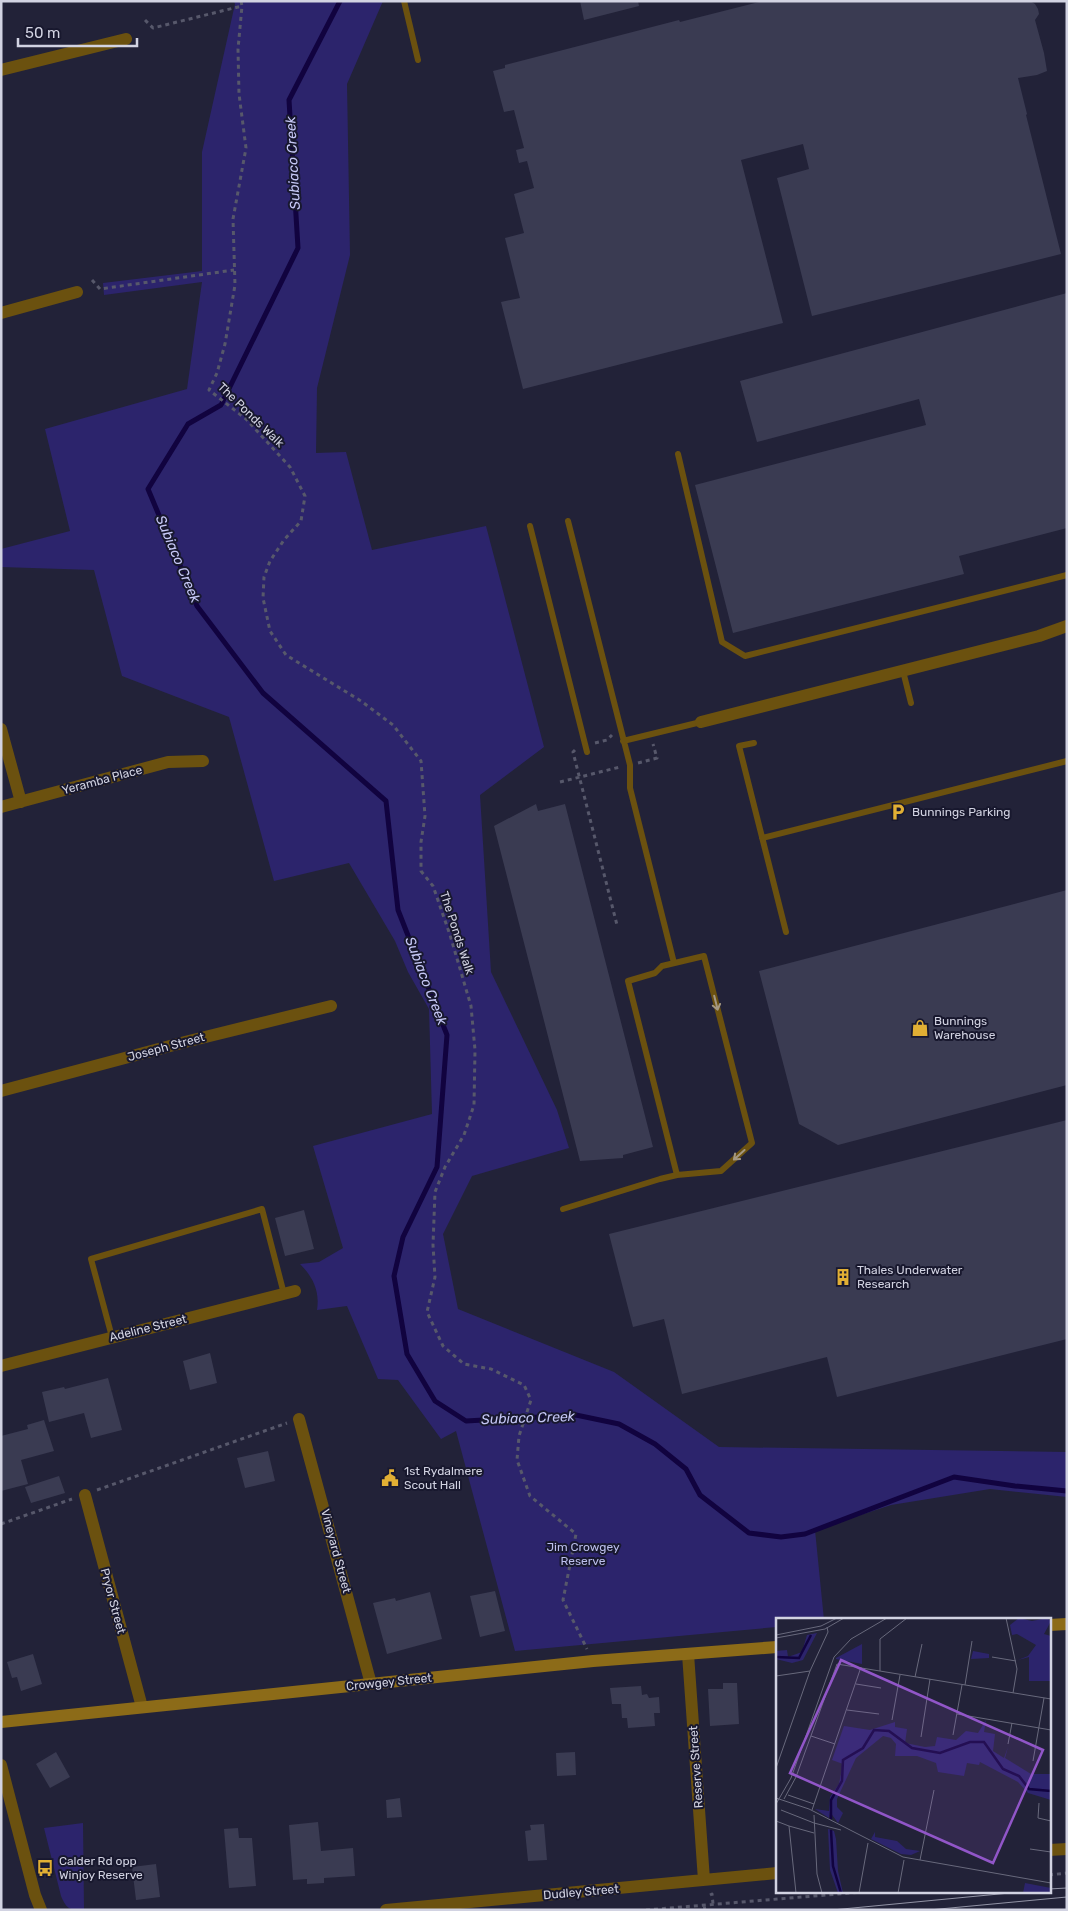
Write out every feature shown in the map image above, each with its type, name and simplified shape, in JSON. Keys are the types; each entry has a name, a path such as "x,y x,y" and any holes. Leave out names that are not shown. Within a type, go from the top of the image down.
{"street":[{"path":"1,70 126,39"},
{"path":"1,313 77,292"},
{"path":"700,722 1038,636 1067,626"},
{"path":"1038,636 1067,636"},
{"path":"1,729 21,802"},
{"name":"Yeramba Place","path":"1,807 168,762 203,761"},
{"name":"Joseph Street","path":"1,1091 185,1042 331,1006"},
{"name":"Adeline Street","path":"1,1366 112,1336 290,1292"},
{"name":"Vineyard Street","path":"299,1419 371,1684"},
{"name":"Pryor Street","path":"85,1495 142,1707"},
{"path":"1050,1626 1067,1624"},
{"name":"Crowgey Street","path":"1,1722 593,1661 776,1647"},
{"name":"Reserve Street","path":"688,1654 704,1880"},
{"path":"1,1766 35,1895 41,1910"},
{"path":"1050,1850 1067,1848"},
{"name":"Dudley Street","path":"386,1910 776,1873"}],"lane":[{"path":"404,1 418,60"},
{"path":"678,454 722,642 745,656 1067,575"},
{"path":"568,521 630,765 630,788 674,963"},
{"path":"530,526 586,749"},
{"path":"903,671 911,703"},
{"path":"623,740 700,722"},
{"path":"754,743 739,746 786,932"},
{"path":"762,838 1067,761"},
{"path":"563,1209 677,1175 721,1171 752,1143 704,956 662,966 655,973 628,981 677,1175"},
{"path":"112,1336 91,1259 262,1209 290,1292"}],"path":[{"name":"The Ponds Walk","path":"241,1 238,49 239,94 246,148 233,219 235,285 225,344 217,373 209,390 246,419 290,467 305,496 301,522 284,540 270,561 264,577 263,598 270,631 286,655 361,701 393,725 421,761 426,816 421,842 421,871 433,886 471,1006 475,1050 474,1105 464,1135 445,1167 435,1192 433,1245 435,1277 427,1312 443,1346 464,1364 491,1369 524,1385 531,1400 518,1436 516,1460 530,1496 576,1534 563,1600 593,1661"},
{"path":"145,20 153,28 242,6"},
{"path":"92,280 100,290 234,270"},
{"path":"619,924 617,925 573,752 576,748 586,749 621,733"},
{"path":"1,1524 299,1419"},
{"path":"1050,1875 1067,1873"},
{"path":"703,1895 712,1894 713,1904"},
{"path":"646,1910 837,1894"},
{"path":"704,1905 705,1910"}],"green space":[{"name":"Jim Crowgey Reserve","path":"234,1 383,1 347,84 350,255 317,388 316,453 346,452 372,550 486,526 544,747 480,795 491,972 557,1110 569,1148 472,1176 443,1234 458,1309 614,1372 719,1447 1067,1452 1067,1497 990,1489 891,1505 815,1530 824,1618 776,1618 776,1627 515,1651 456,1431 441,1439 398,1380 378,1379 347,1306 317,1310 318,1303 314,1285 309,1274 300,1264 319,1262 343,1248 313,1146 432,1114 429,1009 408,972 395,941 349,863 274,881 229,717 122,676 94,570 1,567 1,549 70,531 45,429 187,389 202,282 104,295 103,283 202,271 202,152 235,4"},
{"path":"83,1823 84,1910 75,1910 67,1907 61,1896 44,1828"}],"building":[{"path":"580,1 638,1 639,6 584,20"},
{"path":"763,1 1030,1 1035,4 1039,14 1035,20 1047,71 1037,75 1018,78 1061,254 812,316 777,178 809,169 803,144 741,160 783,323 523,389 501,302 520,298 505,238 524,233 514,194 534,188 527,161 519,163 516,150 524,148 514,110 504,112 493,71 505,68 505,65 679,20 680,22"},
{"path":"1067,293 1067,528 959,556 964,574 733,633 695,485 926,425 919,399 757,442 740,381"},
{"path":"536,804 538,811 565,804 653,1147 623,1155 623,1158 580,1161 494,826"},
{"name":"Bunnings Warehouse","path":"1067,890 1067,1085 838,1145 799,1124 759,971"},
{"name":"Thales Underwater Research","path":"1067,1120 1067,1339 837,1397 827,1357 682,1394 664,1319 633,1327 609,1234"},
{"path":"304,1210 314,1249 285,1256 275,1218"},
{"path":"210,1353 217,1383 190,1390 183,1361"},
{"path":"108,1378 122,1430 91,1438 84,1413 49,1422 42,1392 64,1387 65,1389"},
{"path":"44,1420 54,1451 21,1460 28,1484 1,1491 1,1436 28,1429 27,1425"},
{"path":"268,1451 275,1481 245,1488 237,1458"},
{"path":"59,1476 65,1493 31,1503 25,1487"},
{"path":"495,1591 505,1631 480,1637 470,1596"},
{"path":"430,1592 442,1639 387,1654 373,1603 395,1598 396,1601"},
{"path":"33,1654 42,1684 21,1691 17,1677 12,1678 7,1662"},
{"path":"723,1683 737,1683 739,1724 710,1726 708,1689 723,1689"},
{"path":"641,1686 642,1695 647,1694 649,1698 659,1697 660,1713 654,1713 655,1726 628,1728 627,1718 622,1718 621,1704 612,1704 610,1688"},
{"path":"56,1752 70,1777 50,1788 36,1764"},
{"path":"575,1752 576,1775 557,1776 556,1753"},
{"path":"400,1798 402,1817 387,1818 386,1800"},
{"path":"318,1822 321,1851 353,1848 355,1876 324,1878 324,1883 307,1884 307,1879 293,1880 289,1825"},
{"path":"544,1824 547,1860 528,1861 525,1831 531,1830 530,1825"},
{"path":"238,1828 239,1838 252,1838 256,1886 229,1888 224,1829"},
{"path":"156,1864 160,1897 136,1900 132,1867"}],"waterway":[{"name":"Subiaco Creek","path":"340,1 289,100 298,248 221,405 188,424 148,489 197,606 263,693 386,801 398,910 447,1035 437,1167 403,1237 394,1276 407,1354 435,1401 466,1421 576,1415 619,1424 655,1444 686,1469 700,1495 749,1533 781,1537 805,1534 954,1477 1067,1491"}],"tram line":[{"path":"1050,1889 1067,1888"},
{"path":"832,1910 999,1894"},
{"path":"929,1910 1067,1897"}],"place":[{"name":"Bunnings Parking","path":"898,812"},
{"name":"Bunnings Warehouse","path":"920,1028"},
{"name":"Thales Underwater Research","path":"843,1277"},
{"name":"1st Rydalmere Scout Hall","path":"390,1478"},
{"name":"Calder Rd opp Winjoy Reserve","path":"45,1868"}]}
